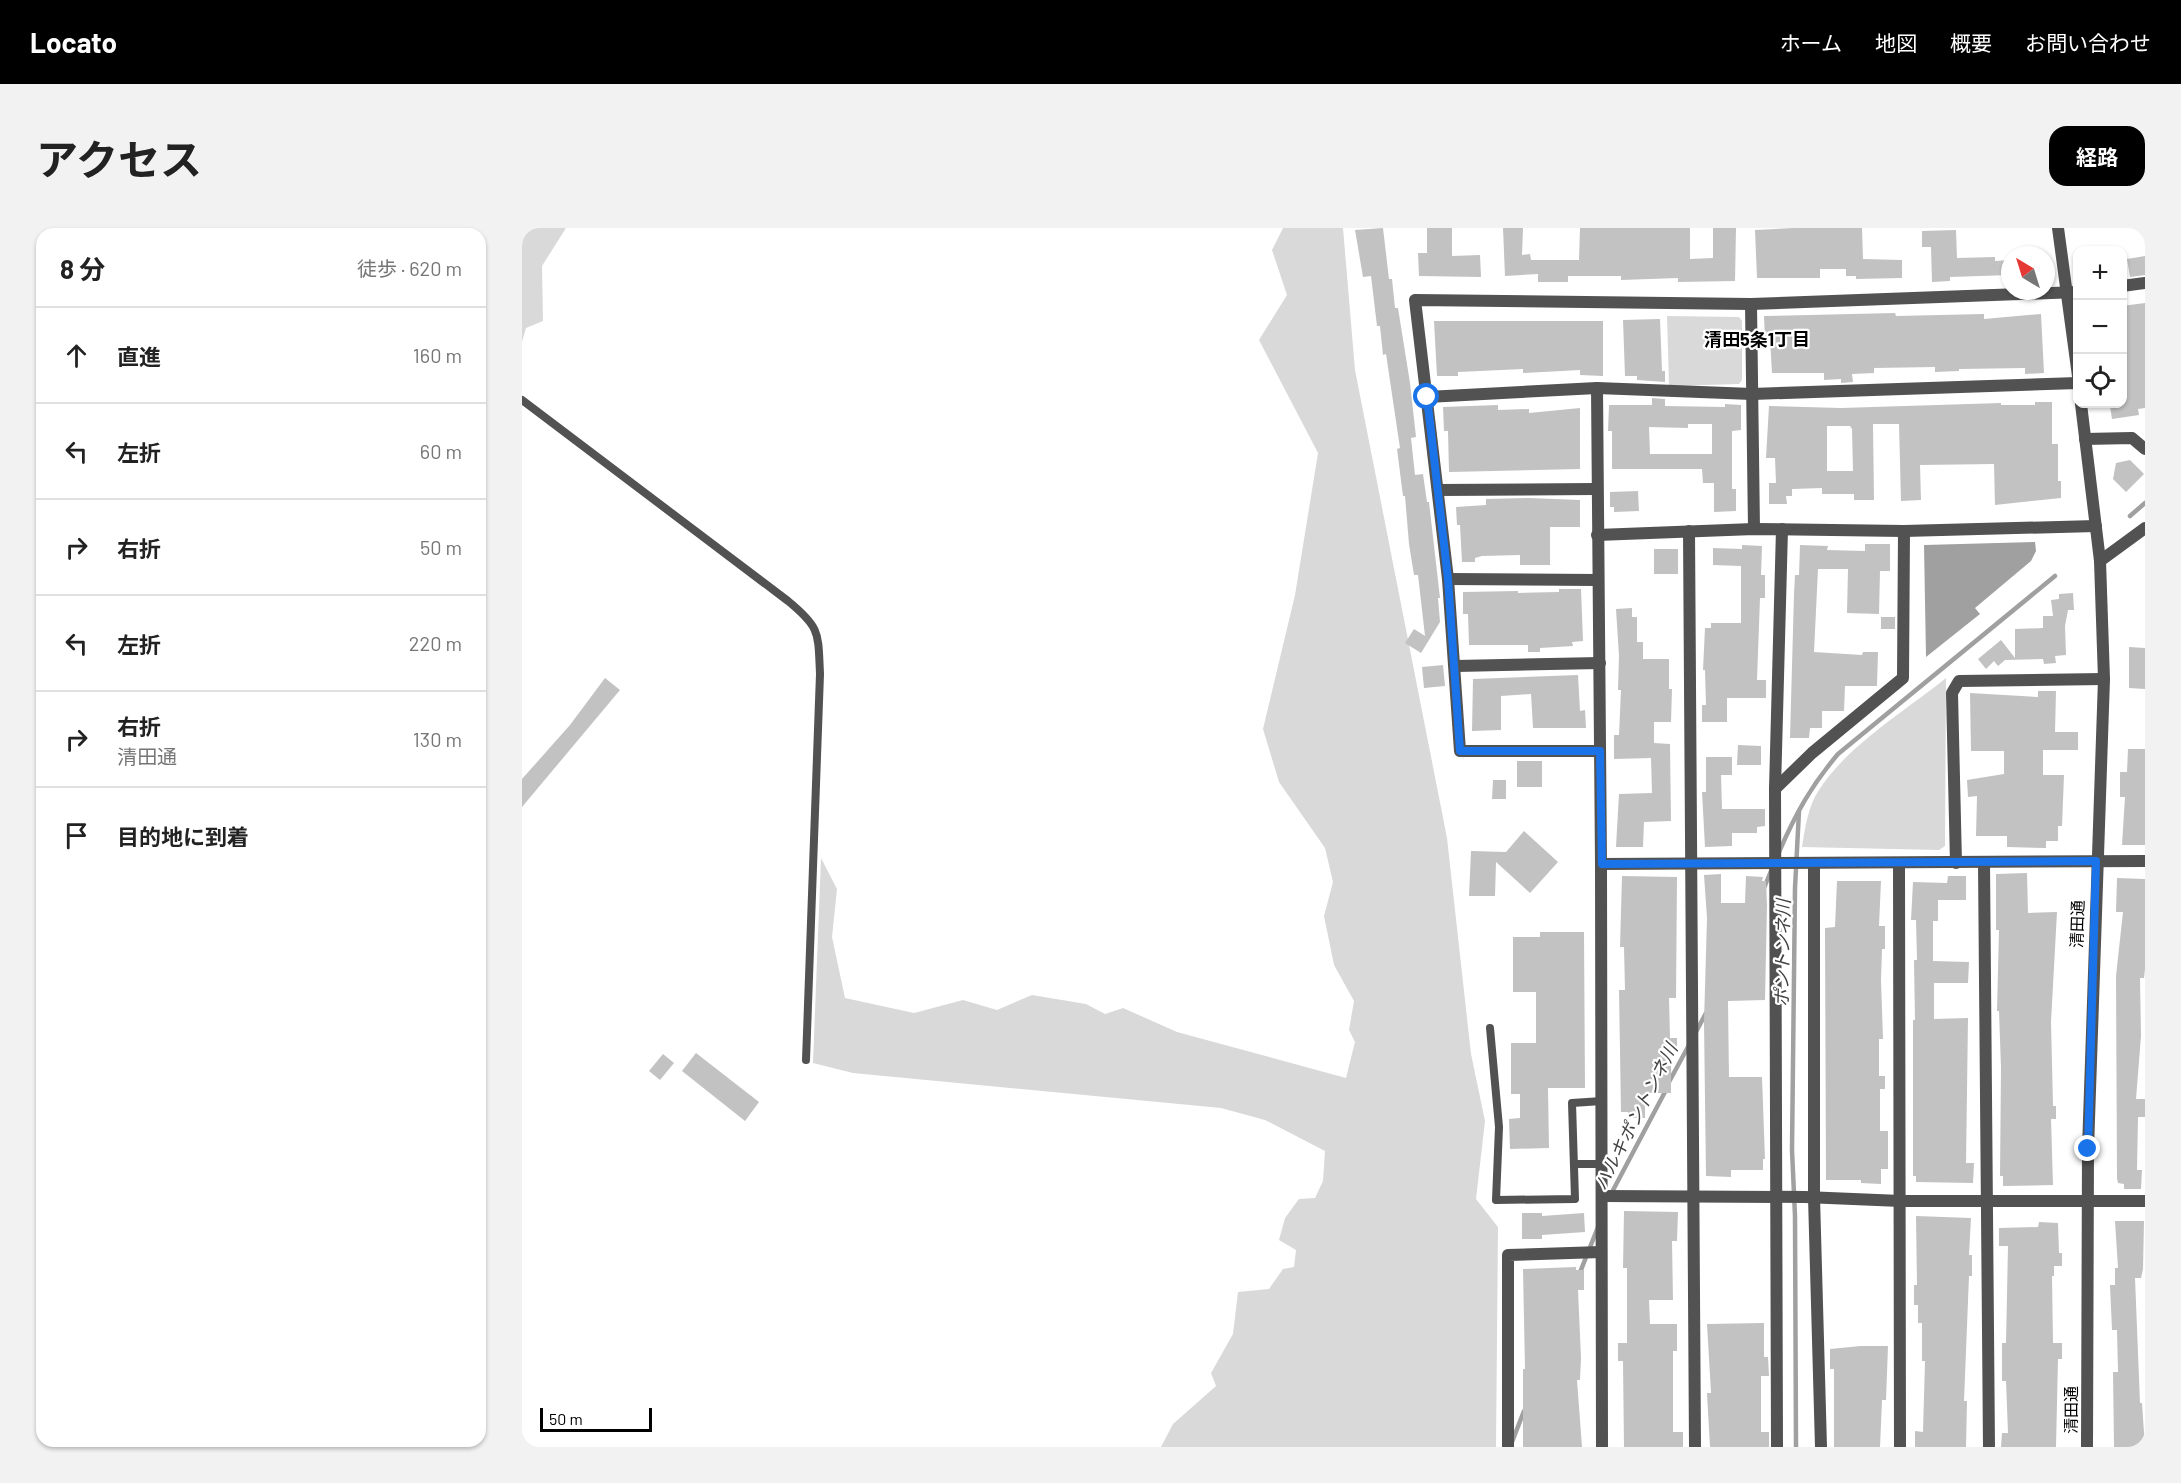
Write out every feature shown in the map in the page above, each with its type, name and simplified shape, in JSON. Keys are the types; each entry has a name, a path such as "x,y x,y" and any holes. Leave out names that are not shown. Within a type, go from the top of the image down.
{"street":[{"path":"2058,228 2072,293 2076,354"},
{"path":"2127,285 2145,283"},
{"path":"1600,751 1460,751 1456,666 1448,579 1415,300 1751,304 2072,293"},
{"path":"1751,304 1754,529"},
{"path":"1427,397 1597,388 1752,394 2073,383"},
{"path":"1597,388 1596,489 1602,864 1602,1447"},
{"name":"清田通","path":"2081,408 2100,561 2104,679 2096,861 2088,1199 2087,1447"},
{"path":"2085,439 2132,438 2145,449"},
{"path":"1438,490 1596,489"},
{"path":"1597,535 1754,529 1904,531 2096,526"},
{"path":"2100,561 2145,528"},
{"path":"1777,1447 1781,864 1775,789 1782,529"},
{"path":"1689,531 1695,1447"},
{"path":"1775,789 1812,753 1903,678 1904,531"},
{"path":"1448,579 1598,580"},
{"path":"1456,666 1600,663"},
{"path":"1956,863 1952,693 1959,681 2104,679"},
{"path":"1602,864 2145,861"},
{"path":"1810,863 1809,1197 1821,1447"},
{"path":"1899,863 1900,1447"},
{"path":"1984,863 1989,1447"},
{"path":"1602,1196 1809,1197 1987,1202 2088,1199 2145,1201"},
{"path":"1508,1447 1508,1255 1601,1252"}],"lane":[{"path":"522,400 788,601 807,616 818,633 820,674 806,1060"},
{"path":"1490,1028 1499,1127 1496,1200 1575,1199 1572,1103 1602,1101"},
{"path":"1574,1164 1602,1164"}],"shaded area":[{"path":"522,228 566,228 542,266 543,321 526,328 522,342"},
{"path":"1283,228 1343,228 1355,370 1447,838 1471,1054 1485,1121 1476,1199 1498,1227 1496,1447 1161,1447 1173,1424 1216,1386 1211,1373 1233,1334 1238,1292 1269,1289 1283,1269 1294,1267 1296,1250 1279,1240 1285,1218 1299,1199 1315,1198 1323,1181 1325,1151 1265,1120 1221,1108 853,1073 813,1063 821,858 837,889 832,937 845,998 914,1013 963,1000 997,1010 1032,995 1086,1004 1105,1014 1123,1008 1177,1032 1346,1078 1355,1042 1349,1030 1354,1001 1334,965 1324,916 1333,882 1325,848 1279,782 1263,729 1295,595 1318,453 1259,340 1287,295 1272,250"},
{"path":"1667,316 1739,317 1742,321 1742,380 1739,384 1669,386"},
{"path":"2035,542 2036,551 2031,561 1975,608 1980,614 1926,657 1924,545"},
{"path":"1946,678 1945,846 1939,850 1802,847 1812,803 1831,774 1861,744"}],"building":[{"path":"1383,228 1389,279 1392,279 1395,308 1398,308 1410,383 1416,437 1411,438 1415,475 1423,474 1427,502 1429,502 1440,598 1438,598 1440,622 1421,653 1405,643 1414,629 1425,636 1418,575 1414,575 1409,544 1405,496 1403,496 1397,449 1400,448 1386,354 1383,355 1380,326 1377,326 1371,276 1363,277 1355,230"},
{"path":"1427,228 1452,228 1452,256 1480,255 1481,277 1419,276 1418,253 1427,253"},
{"path":"1503,228 1523,228 1522,255 1530,254 1531,260 1579,260 1580,228 1690,228 1690,259 1713,258 1713,228 1736,228 1735,281 1678,282 1678,278 1621,280 1621,276 1568,276 1568,282 1538,282 1538,274 1505,276"},
{"path":"1862,228 1863,259 1902,260 1902,278 1856,279 1856,276 1846,276 1846,269 1820,269 1820,278 1757,278 1755,230"},
{"path":"1956,230 1957,258 1995,257 1995,261 2001,261 2001,275 1950,277 1950,281 1932,282 1931,247 1922,247 1922,231"},
{"path":"2145,256 2145,275 2130,277 2127,259"},
{"path":"2145,303 2145,408 2138,409 2139,415 2112,419 2110,408 2127,408 2127,305"},
{"path":"1895,313 1896,316 1984,314 1984,319 2041,314 2044,373 2025,374 2025,368 1959,369 1959,371 1935,372 1935,367 1874,368 1874,373 1852,374 1853,382 1841,383 1841,379 1824,380 1824,373 1772,373 1770,339 1765,339 1764,316"},
{"path":"1660,319 1662,371 1665,371 1665,382 1637,380 1637,376 1625,376 1623,320"},
{"path":"1434,321 1603,321 1603,376 1580,375 1580,370 1523,373 1523,369 1458,372 1458,376 1437,376"},
{"path":"1652,398 1665,399 1665,406 1741,405 1741,430 1732,431 1732,489 1736,489 1736,511 1714,512 1714,483 1703,483 1702,469 1612,469 1612,431 1608,431 1609,405 1652,405","holes":["1688,424 1712,424 1712,454 1650,454 1649,427 1688,428"]},
{"path":"2035,402 2052,402 2052,444 2058,444 2058,481 2061,481 2061,498 1995,505 1994,464 1920,465 1921,500 1901,501 1899,424 1873,424 1874,500 1854,500 1854,494 1822,494 1822,488 1792,489 1792,496 1786,496 1787,504 1769,504 1769,483 1776,483 1775,458 1766,458 1769,406 1841,408 2001,403 2001,405 2035,405","holes":["1827,426 1850,426 1853,471 1827,471"]},
{"path":"1498,405 1498,410 1529,409 1529,413 1580,408 1580,469 1449,472 1448,431 1444,431 1443,407"},
{"path":"2130,460 2144,474 2126,492 2113,479 2116,463"},
{"path":"1638,491 1639,511 1614,512 1614,507 1610,507 1610,492"},
{"path":"1486,499 1580,500 1580,527 1550,527 1550,565 1520,565 1520,555 1482,556 1475,558 1475,562 1462,562 1460,525 1457,525 1456,507 1486,505"},
{"path":"1865,544 1890,544 1890,571 1880,571 1879,614 1847,613 1848,569 1818,569 1814,652 1862,655 1863,652 1878,652 1877,686 1845,686 1844,711 1822,711 1822,728 1810,728 1809,738 1790,738 1794,594 1795,575 1799,575 1800,545 1828,546 1827,550 1865,551"},
{"path":"1742,545 1762,546 1761,575 1765,575 1765,598 1760,598 1757,680 1766,680 1766,698 1727,698 1727,722 1702,722 1702,705 1706,705 1705,670 1703,670 1705,628 1711,628 1711,623 1741,623 1741,566 1713,565 1713,548 1742,549"},
{"path":"1654,549 1678,549 1678,574 1654,574"},
{"path":"1559,589 1581,589 1583,641 1572,642 1573,646 1540,648 1540,652 1528,652 1528,645 1469,645 1468,614 1463,614 1463,592 1559,592"},
{"path":"2073,593 2074,610 2068,610 2065,626 2066,655 2055,656 2056,663 2044,664 2043,659 2005,660 1998,666 1994,661 1986,669 1978,659 2001,640 2015,658 2015,629 2043,628 2043,616 2053,616 2051,600 2059,599 2059,594"},
{"path":"1632,608 1632,617 1637,617 1637,642 1643,642 1643,659 1669,659 1669,689 1672,689 1671,722 1654,722 1654,743 1670,744 1671,821 1644,822 1643,847 1616,847 1619,794 1652,793 1651,758 1614,759 1614,735 1619,735 1621,690 1618,690 1619,656 1616,609"},
{"path":"1881,617 1895,617 1895,629 1881,629"},
{"path":"2129,647 2145,648 2145,689 2129,688"},
{"path":"1443,665 1445,686 1424,688 1422,667"},
{"path":"1578,675 1580,711 1585,710 1586,728 1533,728 1531,694 1501,696 1501,730 1472,731 1473,679"},
{"path":"605,678 620,690 522,807 522,779 570,725"},
{"path":"2038,691 2056,691 2055,732 2078,732 2078,750 2043,750 2043,775 2064,775 2062,826 2058,826 2058,841 2046,841 2046,848 2007,847 2007,836 1976,836 1977,796 1968,797 1967,780 2004,774 2004,751 1971,751 1970,693 2038,697"},
{"path":"1738,745 1761,746 1761,765 1737,765"},
{"path":"2128,749 2145,749 2145,845 2122,845 2125,797 2120,797 2120,772 2127,772"},
{"path":"1706,757 1732,757 1732,775 1721,775 1722,809 1765,809 1765,826 1757,827 1757,833 1732,833 1732,846 1705,847 1702,792 1706,792"},
{"path":"1517,761 1542,761 1542,787 1517,787"},
{"path":"1493,780 1506,780 1506,799 1492,799"},
{"path":"1524,831 1558,862 1530,893 1496,862 1495,896 1469,896 1471,851 1506,852"},
{"path":"2027,873 2028,913 2057,912 2051,1022 2053,1106 2056,1106 2056,1119 2051,1119 2053,1185 2003,1186 2003,1176 2000,1176 2001,1068 1999,1011 1997,1011 1999,930 1996,930 1996,874"},
{"path":"1721,874 1721,903 1745,903 1746,876 1763,877 1762,881 1766,881 1767,905 1765,1000 1728,1001 1729,1077 1762,1077 1765,1159 1763,1159 1763,1170 1731,1170 1731,1177 1706,1176 1704,1022 1707,918 1704,875"},
{"path":"1622,876 1677,877 1676,998 1669,998 1670,1038 1677,1038 1677,1050 1671,1050 1671,1093 1645,1093 1645,1118 1628,1118 1628,1112 1621,1112 1619,990 1625,990 1624,947 1620,947"},
{"path":"1948,876 1966,876 1966,900 1938,900 1938,921 1933,921 1933,961 1969,962 1968,983 1934,983 1934,1019 1968,1018 1966,1163 1974,1163 1973,1183 1916,1182 1916,1176 1913,1176 1914,960 1917,960 1916,920 1911,920 1913,882 1947,883"},
{"path":"2117,878 2145,879 2145,969 2144,978 2140,978 2141,1036 2136,1099 2145,1099 2145,1117 2138,1117 2137,1170 2142,1170 2141,1189 2124,1189 2124,1184 2118,1183 2117,1178 2116,976 2123,912 2116,912"},
{"path":"1837,881 1881,881 1879,926 1885,926 1885,949 1882,949 1883,1039 1879,1039 1879,1076 1885,1076 1885,1089 1880,1089 1880,1131 1888,1131 1888,1169 1881,1169 1881,1184 1861,1183 1861,1180 1826,1180 1825,928 1835,927"},
{"path":"1540,932 1584,932 1585,1088 1548,1088 1549,1148 1510,1149 1509,1119 1520,1118 1520,1094 1511,1094 1511,1043 1536,1043 1536,992 1513,992 1513,937 1540,937"},
{"path":"696,1053 759,1102 745,1121 682,1071"},
{"path":"663,1054 674,1063 660,1080 649,1071"},
{"path":"1624,1211 1678,1212 1677,1241 1672,1241 1673,1300 1649,1300 1650,1324 1677,1324 1677,1351 1673,1351 1673,1432 1683,1432 1683,1447 1624,1447 1623,1361 1618,1361 1618,1343 1627,1343 1627,1268 1623,1268"},
{"path":"1522,1213 1542,1213 1542,1216 1584,1213 1585,1232 1542,1235 1542,1239 1522,1239"},
{"path":"1916,1216 1971,1218 1969,1255 1972,1255 1972,1276 1969,1276 1964,1401 1967,1401 1966,1447 1915,1447 1915,1431 1923,1432 1925,1361 1922,1361 1922,1323 1918,1323 1918,1305 1914,1305 1914,1285 1917,1285"},
{"path":"2115,1221 2144,1221 2143,1269 2141,1278 2135,1278 2140,1403 2142,1403 2145,1447 2114,1447 2113,1372 2118,1372 2117,1330 2112,1330 2110,1285 2115,1285 2115,1268 2118,1268"},
{"path":"2039,1222 2058,1223 2059,1253 2062,1253 2062,1266 2054,1266 2054,1276 2052,1276 2053,1343 2062,1343 2062,1359 2058,1359 2056,1447 2001,1447 2002,1433 2008,1433 2006,1381 2002,1381 2002,1343 2006,1343 2008,1246 1999,1246 1999,1228 2038,1227"},
{"path":"1576,1267 1576,1270 1584,1270 1584,1290 1578,1290 1581,1358 1580,1380 1577,1380 1582,1447 1523,1447 1523,1369 1525,1369 1523,1269"},
{"path":"1764,1323 1764,1357 1768,1357 1769,1376 1761,1376 1761,1432 1769,1432 1769,1447 1710,1447 1707,1393 1711,1393 1707,1324"},
{"path":"1888,1346 1886,1400 1882,1400 1880,1447 1834,1447 1834,1369 1830,1369 1830,1349"}],"waterway":[{"name":"ポントンネ川","path":"2130,516 2145,503"},
{"name":"ポントンネ川","path":"1779,852 1805,800 1838,754 2055,576"},
{"name":"ポントンネ川","path":"1796,1447 1795,1216 1792,1150 1795,888 1799,811"},
{"name":"ハルキポントンネ川","path":"1764,888 1771,871"},
{"name":"ハルキポントンネ川","path":"1696,1032 1706,1013"},
{"name":"ハルキポントンネ川","path":"1669,1082 1689,1045"},
{"name":"ハルキポントンネ川","path":"1611,1194 1666,1090"},
{"name":"ハルキポントンネ川","path":"1579,1275 1598,1227"},
{"name":"ハルキポントンネ川","path":"1512,1442 1524,1411"}],"district":[{"name":"清田5条1丁目","path":"1757,340"}],"route":[{"path":"1427,397 1448,579 1456,666 1460,751 1600,751 1602,864 2096,861 2088,1149"}]}
